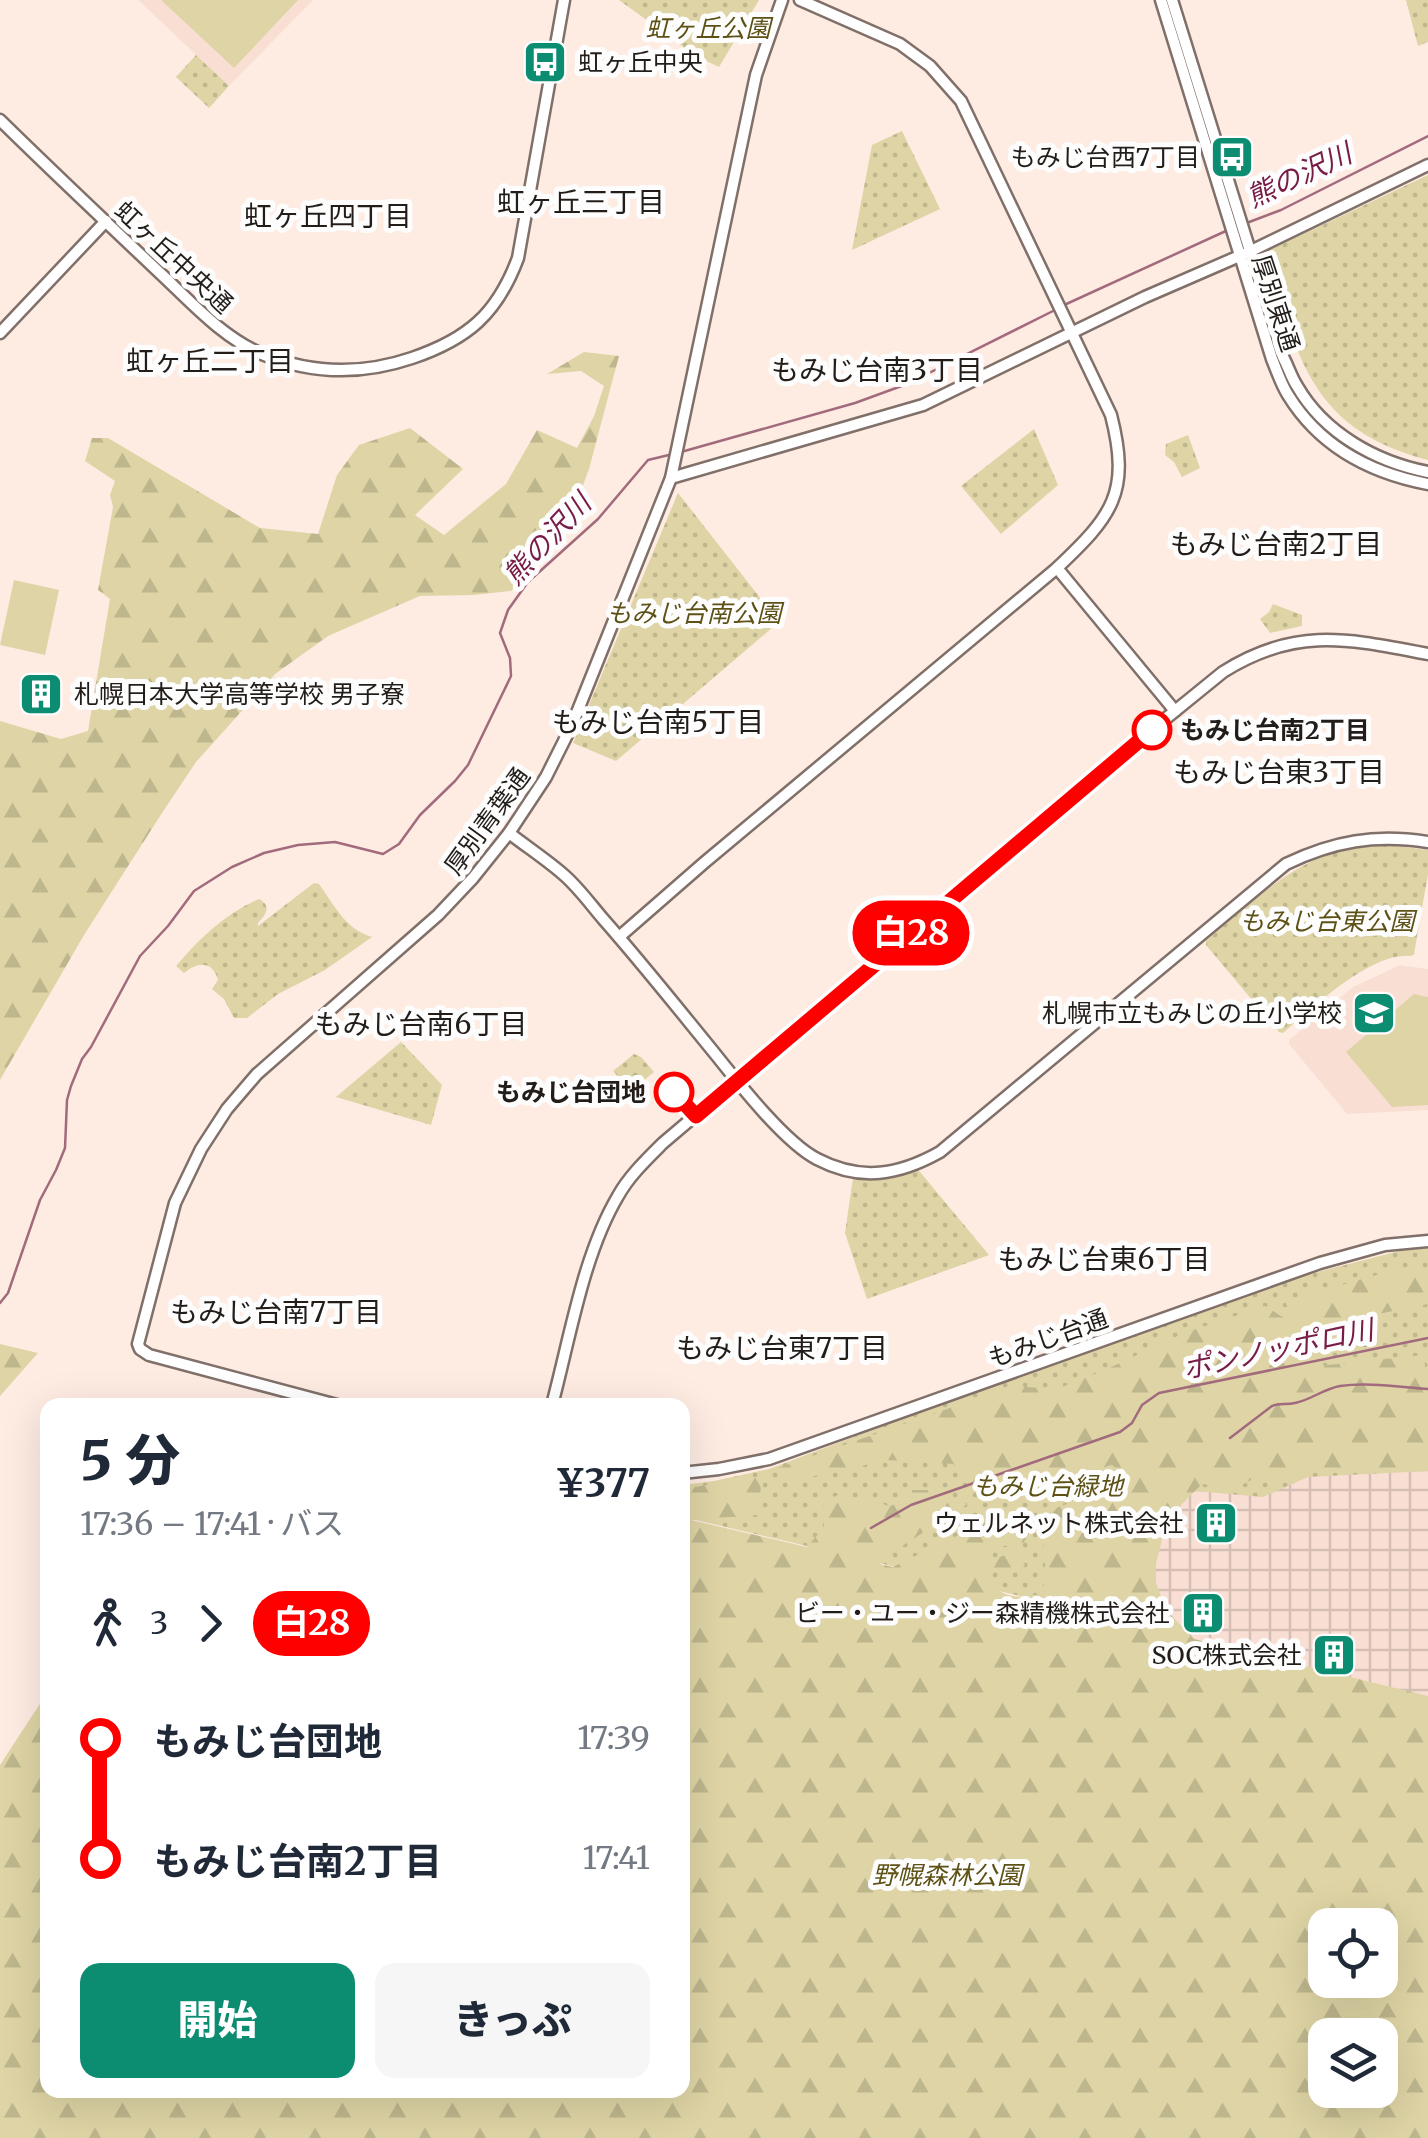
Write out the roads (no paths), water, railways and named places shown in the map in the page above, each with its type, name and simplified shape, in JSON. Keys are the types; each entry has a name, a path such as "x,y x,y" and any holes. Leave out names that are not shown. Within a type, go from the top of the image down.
{"street":[{"name":"虹ヶ丘中央通","path":"0,120 220,328 258,353 309,368 343,371 387,366 467,333 492,309 510,282 518,258 564,0"},
{"name":"厚別青葉通","path":"311,1398 149,1355 140,1349 138,1344 175,1202 226,1109 257,1074 444,909 509,833 546,778 572,725 672,473 756,76 782,0"},
{"path":"620,938 705,862 1057,568 1094,532 1114,494 1120,462 1111,415 961,101 930,66 900,44 800,0"},
{"name":"厚別東通","path":"1161,0 1241,239 1272,360 1288,394 1321,435 1355,461 1398,478 1428,484"},
{"name":"厚別東通","path":"1172,0 1234,218"},
{"path":"672,473 922,406 1069,328 1245,253 1428,164"},
{"path":"0,333 106,221"},
{"name":"厚別東通","path":"1245,253 1283,357 1298,388 1314,408 1328,424 1362,449 1399,466 1428,472"},
{"path":"1057,568 1175,711"},
{"path":"554,1398 596,1240 619,1193 663,1142 1223,672 1244,659 1308,640 1352,640 1428,654"},
{"path":"509,833 566,876 784,1132 812,1157 831,1166 882,1173 915,1166 940,1152 1286,864 1336,844 1400,838 1428,842"},
{"name":"もみじ台通","path":"690,1472 768,1459 1320,1263 1384,1246 1428,1241"}],"waterway":[{"name":"熊の沢川","path":"1244,224 1281,210 1428,136"},
{"name":"熊の沢川","path":"1062,306 1228,230"},
{"name":"熊の沢川","path":"681,452 855,403 907,384 1055,310"},
{"name":"熊の沢川","path":"0,1303 8,1293 40,1200 65,1148 71,1086 140,956 194,891 264,853 335,842 383,854 399,844 420,815 468,765 511,676 510,658 500,633 508,610 528,582 598,519 648,460 673,454"},
{"name":"ポンノッポロ川","path":"871,1528 911,1505 1120,1432 1132,1423 1142,1405 1159,1393 1428,1338"},
{"path":"1230,1438 1272,1406 1301,1402 1334,1387 1428,1389"}],"place":[{"name":"虹ヶ丘中央","path":"545,62"},
{"name":"もみじ台西7丁目","path":"1232,157"},
{"name":"札幌日本大学高等学校 男子寮","path":"41,694"},
{"name":"もみじ台南2丁目","path":"1152,730"},
{"name":"札幌市立もみじの丘小学校","path":"1374,1013"},
{"name":"もみじ台団地","path":"674,1092"},
{"name":"ウェルネット株式会社","path":"1216,1523"},
{"name":"ビー・ユー・ジー森精機株式会社","path":"1203,1613"},
{"name":"SOC株式会社","path":"1334,1655"}],"district":[{"name":"虹ヶ丘三丁目","path":"581,202"},
{"name":"虹ヶ丘四丁目","path":"328,216"},
{"name":"虹ヶ丘二丁目","path":"210,361"},
{"name":"もみじ台南3丁目","path":"877,370"},
{"name":"もみじ台南2丁目","path":"1276,544"},
{"name":"もみじ台南5丁目","path":"658,722"},
{"name":"もみじ台東3丁目","path":"1279,772"},
{"name":"もみじ台南6丁目","path":"421,1024"},
{"name":"もみじ台東6丁目","path":"1104,1259"},
{"name":"もみじ台南7丁目","path":"276,1312"},
{"name":"もみじ台東7丁目","path":"782,1348"}],"park label":[{"name":"虹ヶ丘公園","path":"708,28"},
{"name":"もみじ台南公園","path":"694,613"},
{"name":"もみじ台東公園","path":"1327,921"},
{"name":"もみじ台緑地","path":"1048,1486"},
{"name":"野幌森林公園","path":"947,1875"}]}
